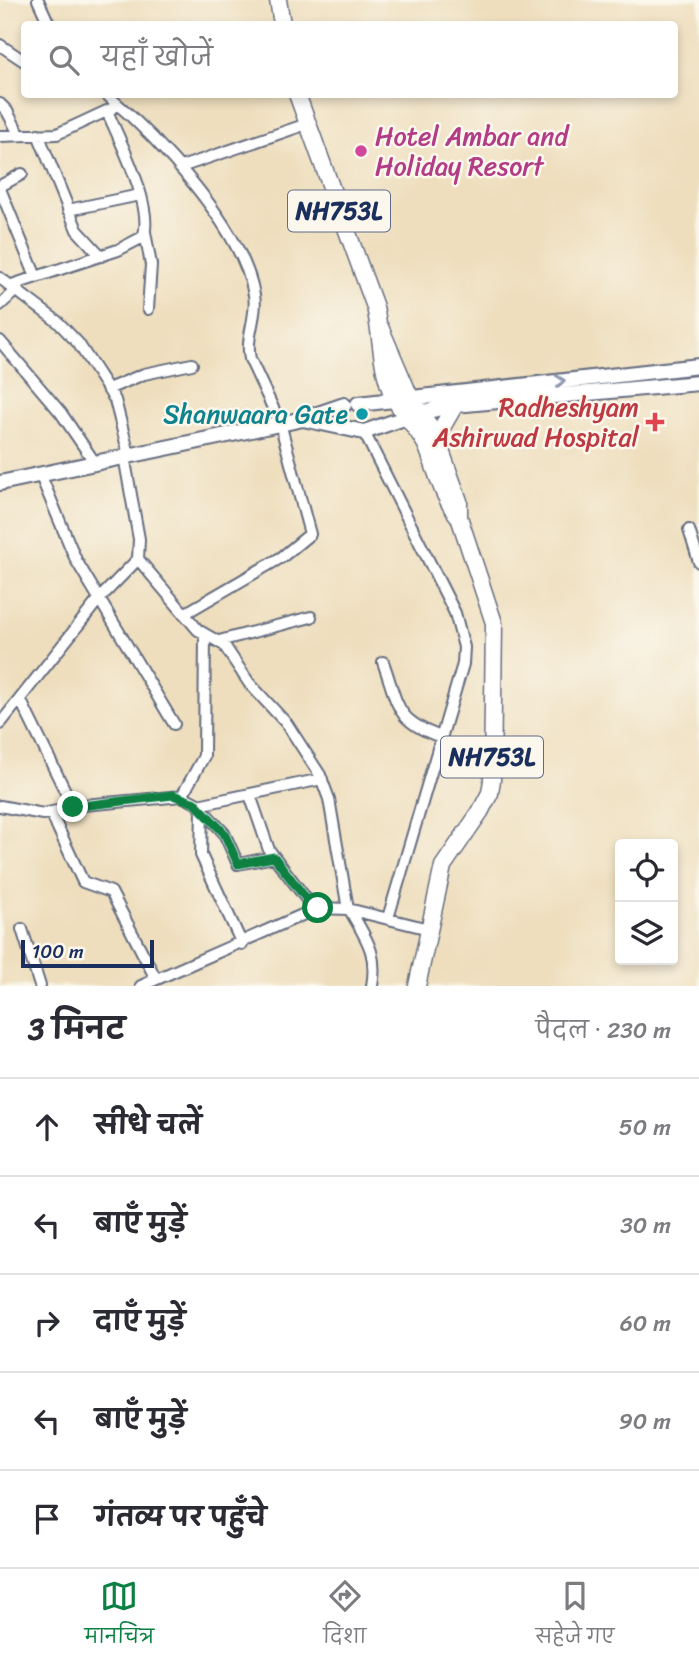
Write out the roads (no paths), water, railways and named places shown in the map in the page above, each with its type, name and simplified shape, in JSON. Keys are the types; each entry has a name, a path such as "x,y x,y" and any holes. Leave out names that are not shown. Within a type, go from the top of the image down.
{"highway":[{"path":"278,0 282,21"},
{"name":"NH753L","path":"298,98 358,257 380,327 379,348 423,440 447,503 459,517"},
{"path":"439,446 441,429 455,405"},
{"name":"NH753L","path":"412,415 435,434 459,501 459,517 494,624 492,780 480,812 443,866 416,986"}],"main road":[{"path":"0,483 281,424 351,404 699,366"},
{"path":"303,419 364,432 412,415 455,405 699,383"}],"street":[{"path":"38,0 48,21"},
{"path":"0,44 21,59"},
{"path":"111,98 181,167 239,250 255,296 248,349 281,424 310,534 282,557 184,614"},
{"path":"0,104 7,111 19,134"},
{"path":"0,136 57,134 119,105"},
{"path":"107,111 140,195 151,265 148,309"},
{"path":"181,167 307,124"},
{"path":"38,134 81,237 101,256"},
{"path":"22,174 0,188 36,277"},
{"path":"68,210 140,195"},
{"path":"0,306 12,289 36,277 138,241 145,232"},
{"path":"0,278 49,314 76,340 117,403 139,539 138,559 99,599 0,724"},
{"path":"0,341 61,413 94,463"},
{"path":"108,389 144,374 192,364"},
{"path":"364,432 461,629 463,664 387,918"},
{"path":"40,474 73,554 174,724"},
{"path":"689,530 698,554"},
{"path":"138,559 184,614 205,634 219,641 249,683 287,724 322,779 329,799 349,909 373,952 375,966 372,986"},
{"path":"219,641 311,617"},
{"path":"182,796 204,756 205,634"},
{"path":"383,662 406,720 417,728 441,737"},
{"path":"20,699 73,807"},
{"path":"200,807 322,779"},
{"path":"250,795 265,843 314,909"},
{"path":"0,806 36,814 73,807 182,796 200,807 227,836 238,864 274,857"},
{"path":"200,807 201,855 242,944"},
{"path":"51,813 83,882 111,892 161,981"},
{"path":"141,986 161,981 314,909 349,909 429,929"},
{"path":"22,929 40,986"}],"place":[{"name":"Hotel Ambar and Holiday Resort","path":"361,151"},
{"name":"Shanwaara Gate","path":"362,414"},
{"name":"Radheshyam Ashirwad Hospital","path":"655,422"}]}
